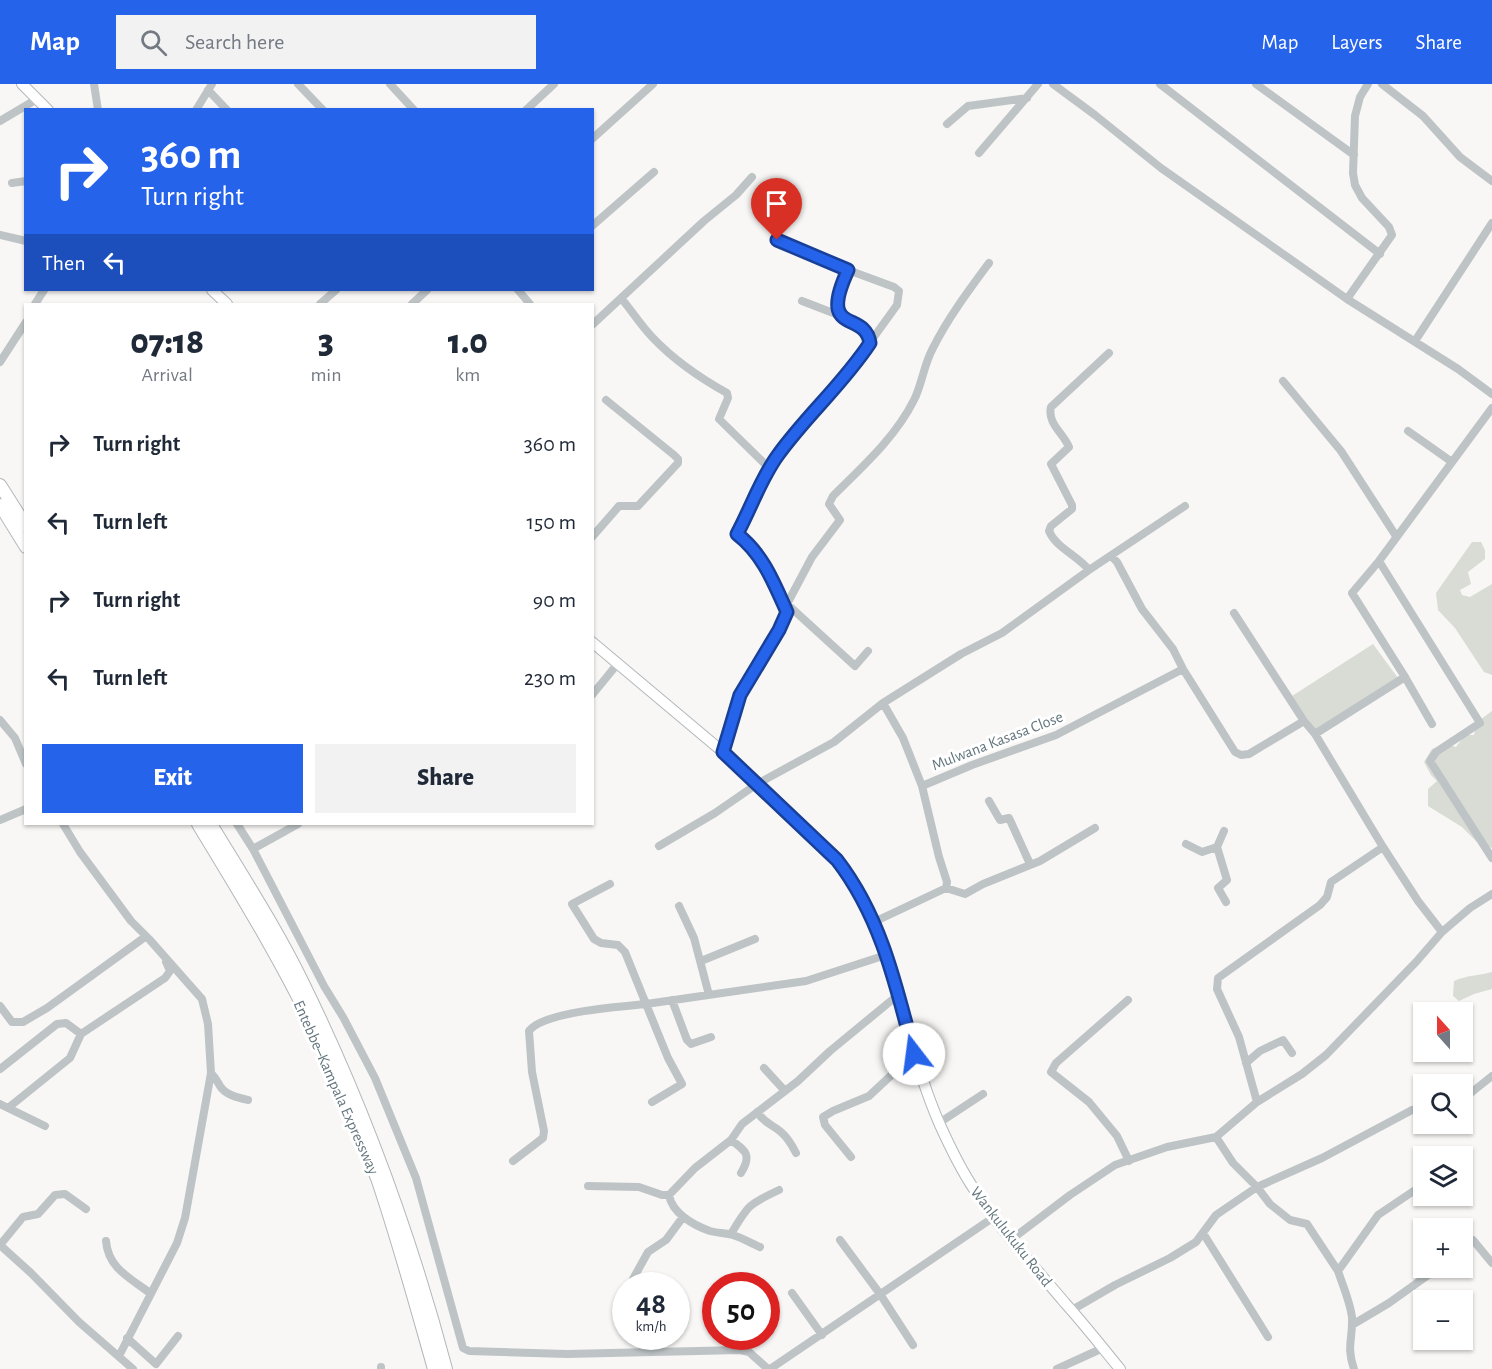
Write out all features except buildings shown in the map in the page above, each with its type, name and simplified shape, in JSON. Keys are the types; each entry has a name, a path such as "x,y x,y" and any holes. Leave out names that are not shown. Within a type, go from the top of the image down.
{"highway":[{"path":"0,485 24,523"},
{"path":"0,505 24,545"},
{"name":"Entebbe–Kampala Expressway","path":"199,825 250,909 301,1002 329,1062 377,1181 434,1369"},
{"name":"Entebbe–Kampala Expressway","path":"212,825 303,983 352,1089 410,1244 446,1369"}],"main road":[{"path":"22,84 46,108"},
{"path":"213,291 226,303"},
{"name":"Wankulukuku Road","path":"594,643 619,662 723,752 837,860 858,889 874,922 914,1054 939,1123 974,1190 1120,1369"}],"street":[{"path":"94,84 98,108"},
{"path":"298,84 321,108"},
{"path":"390,84 412,108"},
{"path":"528,108 554,84"},
{"path":"594,137 653,84"},
{"path":"979,153 1038,84"},
{"path":"1053,84 1161,168 1347,299 1492,393"},
{"path":"1160,84 1380,254"},
{"path":"1256,84 1354,155"},
{"path":"1347,299 1392,235 1389,227 1362,198 1355,185 1353,173 1355,116 1360,97 1368,84"},
{"path":"1382,84 1423,116 1460,157 1492,182"},
{"path":"197,108 210,87 226,108"},
{"path":"947,124 968,106 1027,98"},
{"path":"0,121 38,99"},
{"path":"594,224 654,172"},
{"path":"594,323 704,221 736,195 752,177"},
{"path":"12,183 24,181"},
{"path":"1415,341 1492,223"},
{"path":"0,235 24,241"},
{"path":"777,240 873,278 899,291 897,305 839,385 768,468 737,534 752,545 787,608 855,666 868,651"},
{"path":"723,752 740,695 779,630 812,557 840,520 829,504 833,496 873,456 904,416 914,400 932,349 966,293 989,263"},
{"path":"841,316 837,300 848,270"},
{"path":"321,303 335,291"},
{"path":"413,303 426,291"},
{"path":"621,298 651,336 672,356 702,380 727,393 728,398 719,419 768,468"},
{"path":"802,301 841,316 865,330 870,343"},
{"path":"0,363 24,325"},
{"path":"1089,570 1077,557 1059,544 1048,531 1072,509 1051,464 1069,447 1051,419 1050,413 1051,407 1109,353"},
{"path":"1283,381 1341,451 1396,536"},
{"path":"594,535 619,506 638,506 678,463 674,455 606,400"},
{"path":"1432,724 1352,593 1379,561 1492,408"},
{"path":"1408,431 1452,462"},
{"path":"659,846 715,813 757,784 834,742 883,703 961,654 1002,633 1089,570 1185,506"},
{"path":"1111,556 1117,562 1142,609 1173,650 1235,752 1241,755 1250,754 1304,721"},
{"path":"1379,561 1480,723 1436,752 1430,761 1492,858"},
{"path":"1234,613 1304,721 1315,734 1418,901 1442,932"},
{"path":"594,693 619,662"},
{"name":"Mulwana Kasasa Close","path":"946,888 947,882 922,786 972,765 1056,735 1183,669"},
{"path":"1315,734 1405,677"},
{"path":"883,703 903,738 922,786"},
{"path":"0,720 15,738 24,759"},
{"path":"989,801 1000,820 1009,818 1030,864"},
{"path":"0,820 24,810"},
{"path":"64,825 80,852 131,921 202,999 208,1024 211,1073 202,1133 181,1232 119,1356"},
{"path":"238,825 253,849 375,1078 416,1178 463,1348 469,1351 515,1354 740,1350 749,1352 769,1369 994,1217"},
{"path":"253,849 296,825"},
{"path":"874,922 946,888 965,894 1044,858 1095,828"},
{"path":"1224,831 1217,847 1227,880 1218,888 1226,902"},
{"path":"1186,844 1202,852 1217,847"},
{"path":"1257,1102 1239,1037 1217,989 1218,978 1320,905 1327,897 1332,882 1383,847"},
{"path":"610,884 572,904 594,939 602,943 618,945 625,952 668,1058 682,1084 652,1102"},
{"path":"1012,1239 1070,1195 1115,1165 1167,1148 1216,1137 1257,1102 1302,1074 1326,1055 1442,932 1470,908 1492,894"},
{"path":"679,906 694,938 709,995"},
{"path":"0,1006 12,1022 23,1022 47,1008 145,937"},
{"path":"701,961 755,939"},
{"path":"513,1161 543,1138 544,1131 532,1072 530,1031 533,1026 553,1018 594,1010 806,981 886,956"},
{"path":"45,1126 4,1106 70,1058 81,1034 165,978 170,971 165,959"},
{"path":"588,1186 639,1187 662,1195 669,1195 695,1168 731,1140 742,1124 785,1091 870,1016 898,995"},
{"path":"672,1000 687,1040 691,1044 711,1037"},
{"path":"1128,1000 1056,1063 1051,1072 1089,1102 1110,1126 1129,1161"},
{"path":"0,1069 57,1024 66,1023 81,1034"},
{"path":"1246,1063 1260,1051 1283,1040 1292,1053"},
{"path":"851,1157 825,1125 823,1117 869,1096 914,1054"},
{"path":"764,1068 785,1091"},
{"path":"211,1073 217,1078 223,1090 248,1101"},
{"path":"1473,1091 1492,1076"},
{"path":"939,1123 983,1094"},
{"path":"1072,1310 1196,1242 1216,1215 1257,1187 1322,1158 1413,1110"},
{"path":"757,1112 767,1124 782,1132 791,1142 796,1153"},
{"path":"1216,1137 1233,1163 1270,1204 1294,1222 1306,1224 1338,1271 1352,1315 1349,1345 1354,1369"},
{"path":"731,1140 745,1150 746,1165 741,1173"},
{"path":"731,1234 745,1210 755,1202 779,1190"},
{"path":"1338,1271 1378,1215 1413,1191"},
{"path":"86,1209 65,1194 55,1195 38,1214 23,1217 0,1245 79,1322 133,1369"},
{"path":"669,1195 670,1201 683,1217 710,1231 731,1234 760,1247"},
{"path":"637,1272 648,1252 666,1240 683,1217"},
{"path":"1203,1233 1268,1337"},
{"path":"840,1240 880,1294 913,1345"},
{"path":"1473,1240 1492,1263"},
{"path":"106,1241 109,1257 115,1266 150,1293"},
{"path":"1352,1325 1389,1303 1424,1278"},
{"path":"792,1293 822,1335"},
{"path":"127,1338 156,1364 178,1336"},
{"path":"1057,1369 1103,1348"}],"shaded area":[{"path":"1472,542 1481,542 1485,550 1485,559 1468,572 1471,584 1460,590 1462,595 1470,597 1492,584 1492,675 1484,672 1455,628 1438,610 1436,593"},
{"path":"1373,644 1398,678 1315,730 1292,696"},
{"path":"1492,711 1492,848 1477,842 1462,827 1428,806 1428,789 1437,781 1424,762 1432,749 1446,744 1456,747 1465,735 1474,735 1477,722"},
{"path":"1492,972 1492,989 1459,1001 1453,996 1454,981"}],"route":[{"path":"777,240 848,270 837,300 838,309 841,316 865,330 870,343 833,392 768,468 737,534 752,545 769,572 787,612 779,630 740,695 723,752 837,860 853,880 874,922 890,967 914,1054"}]}
